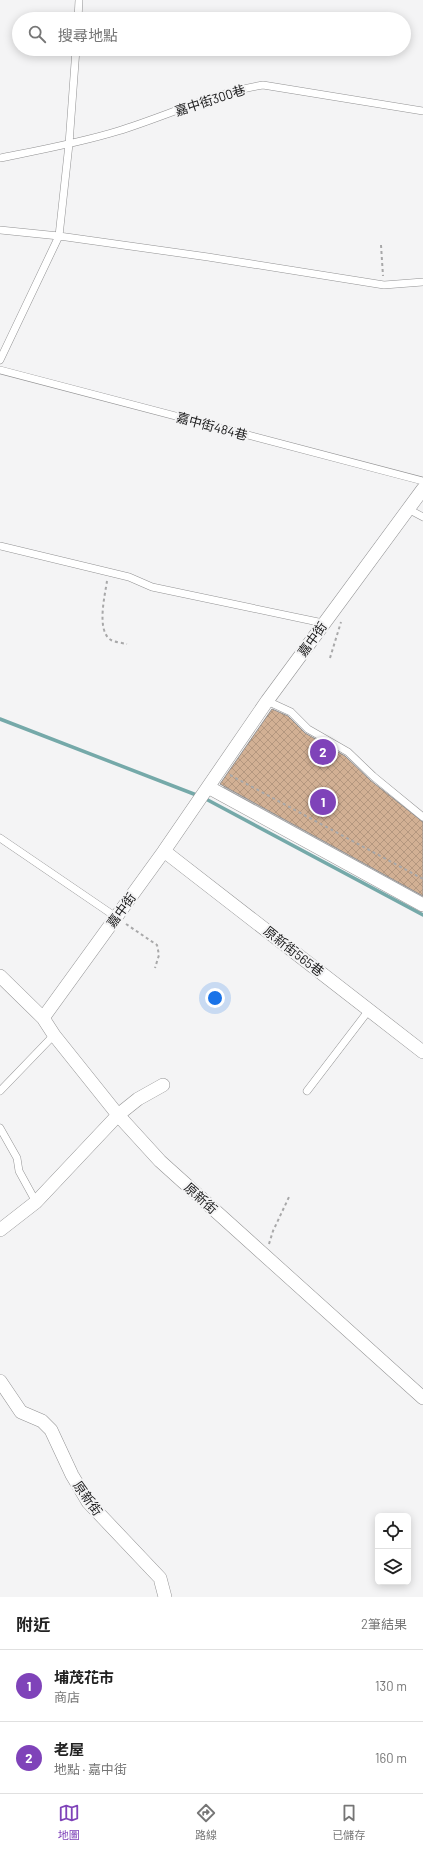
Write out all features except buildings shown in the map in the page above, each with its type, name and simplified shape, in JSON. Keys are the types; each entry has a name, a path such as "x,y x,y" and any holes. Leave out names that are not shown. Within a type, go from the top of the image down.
{"street":[{"name":"嘉中街","path":"43,1018 164,851 267,700 323,622 423,489"},
{"path":"203,793 423,905"},
{"name":"原新街565巷","path":"164,851 423,1052"},
{"name":"原新街","path":"0,976 43,1018 54,1035 118,1115 160,1161 423,1398"},
{"path":"0,1230 36,1202 118,1115 138,1099 163,1085"},
{"name":"原新街","path":"0,1381 21,1412 42,1421 51,1430 72,1475 88,1502 160,1578 165,1597"}],"lane":[{"path":"78,12 79,0"},
{"path":"0,360 59,236 69,144 75,56"},
{"name":"嘉中街300巷","path":"0,158 69,144 119,131 239,89 263,85 423,111"},
{"path":"0,230 59,236 208,257 384,285 423,282"},
{"name":"嘉中街484巷","path":"0,370 423,481"},
{"path":"408,509 423,517"},
{"path":"0,546 129,577 152,587 323,622"},
{"path":"267,700 291,712 308,729 348,752 423,817"},
{"path":"0,838 116,917"},
{"path":"307,1091 369,1010"},
{"path":"0,1091 54,1035"},
{"path":"0,1128 17,1158 19,1171 36,1202"}],"path":[{"path":"381,245 384,285"},
{"path":"109,572 101,613 106,635 111,640 127,644"},
{"path":"220,769 423,879"},
{"path":"116,917 157,945 159,955 155,968"},
{"path":"266,1257 273,1231 289,1197"}],"waterway":[{"path":"0,719 199,796"},
{"path":"204,798 423,915"}],"place":[{"name":"老屋","path":"323,752"},
{"name":"埔茂花市","path":"323,802"}]}
